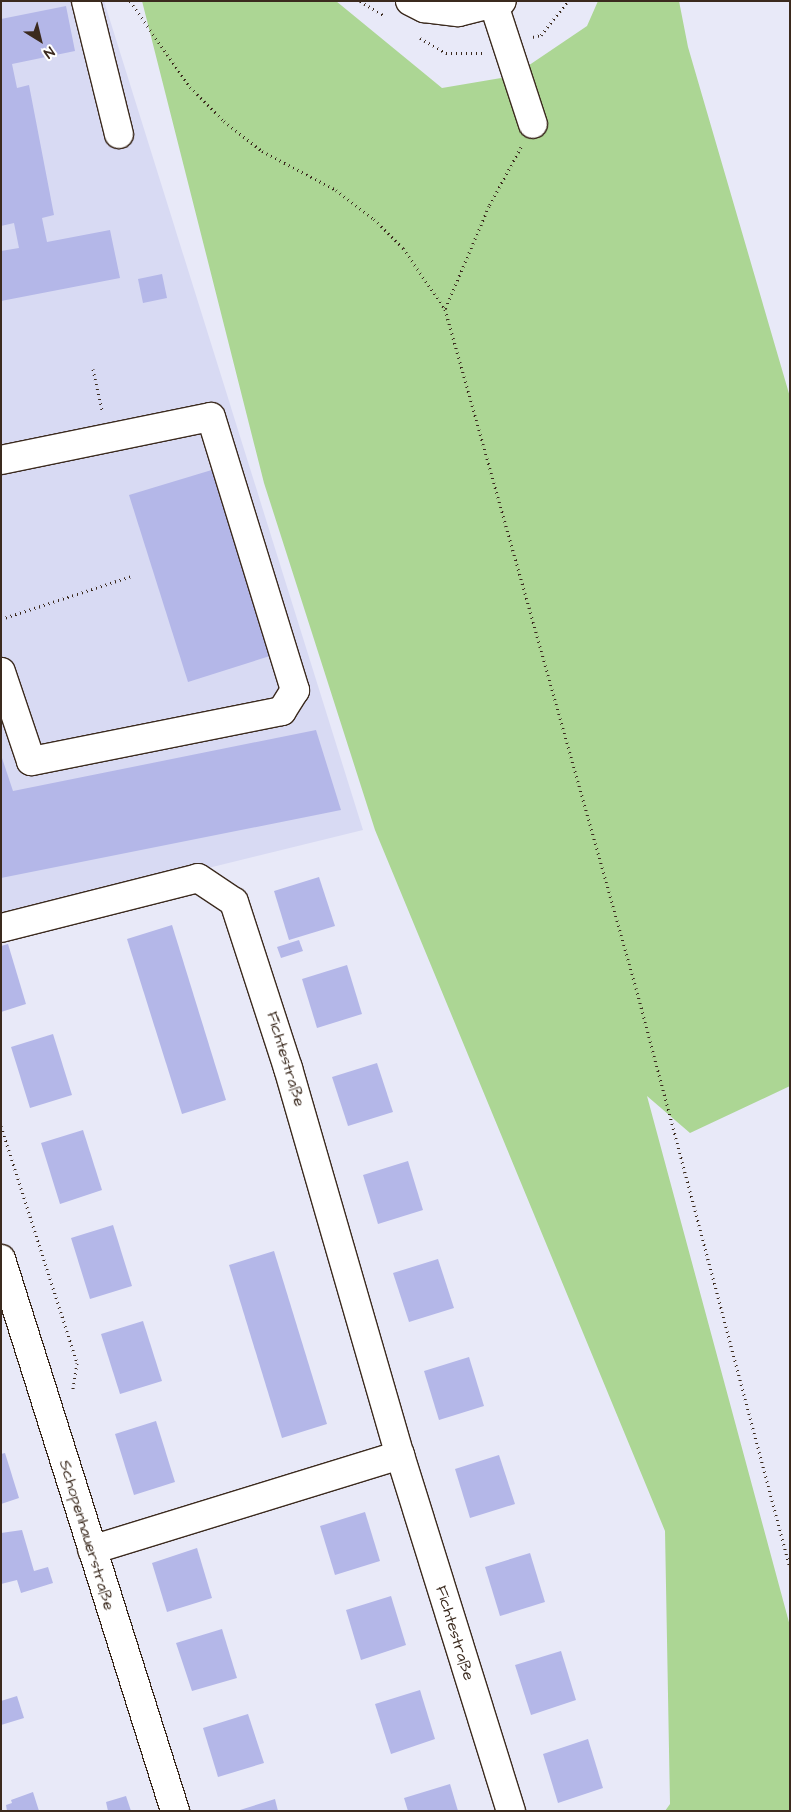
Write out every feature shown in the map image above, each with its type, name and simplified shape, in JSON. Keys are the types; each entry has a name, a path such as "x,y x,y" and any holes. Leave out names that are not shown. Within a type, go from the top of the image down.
{"street":[{"path":"86,1 119,134"},
{"path":"410,1 424,8 459,12 498,3 533,124"},
{"path":"1,460 211,417 295,690 282,711 31,762 1,672"},
{"name":"Fichtestraße","path":"1,928 198,878 234,902 288,1068 400,1455 510,1811"},
{"name":"Schopenhauerstraße","path":"1,1259 175,1811"},
{"path":"92,1550 400,1455"}],"path":[{"path":"130,1 190,87 224,121 262,151 336,190 374,219 403,248 445,309 633,978 790,1568"},
{"path":"445,309 489,206 533,124"},
{"path":"93,369 108,439"},
{"path":"1,619 132,576"},
{"path":"1,1126 77,1363 73,1392"}],"shaded area":[{"path":"1,1 104,1 363,830 1,919"}],"green space":[{"path":"142,1 336,1 442,88 513,76 587,26 598,1 679,1 688,47 790,397 790,1086 690,1133 647,1096 790,1626 790,1811 665,1811 670,1804 665,1531 375,830 264,483"}],"building":[{"path":"66,6 75,51 12,64 17,88 29,85 54,215 42,218 47,242 110,230 120,278 1,301 1,251 19,248 14,223 1,226 1,19"},
{"path":"162,274 167,298 143,303 138,279"},
{"path":"215,469 273,655 188,682 129,495"},
{"path":"316,730 341,810 1,878 1,755 13,791"},
{"path":"319,877 335,926 289,940 274,891"},
{"path":"172,925 226,1100 182,1114 127,939"},
{"path":"299,940 303,951 281,958 277,947"},
{"path":"8,944 26,1004 1,1012 1,946"},
{"path":"347,965 362,1014 317,1028 302,979"},
{"path":"53,1034 72,1095 30,1108 11,1047"},
{"path":"377,1063 393,1112 348,1126 332,1077"},
{"path":"83,1130 102,1190 60,1204 41,1143"},
{"path":"408,1161 423,1210 378,1224 363,1175"},
{"path":"113,1225 132,1286 90,1299 71,1238"},
{"path":"274,1251 327,1424 282,1438 229,1265"},
{"path":"438,1259 454,1308 409,1322 393,1273"},
{"path":"143,1321 162,1381 120,1394 101,1334"},
{"path":"469,1357 484,1406 439,1420 424,1371"},
{"path":"156,1421 175,1482 134,1495 115,1434"},
{"path":"5,1453 19,1498 1,1504 1,1454"},
{"path":"499,1455 515,1504 470,1518 455,1469"},
{"path":"365,1512 380,1561 335,1575 320,1526"},
{"path":"22,1530 34,1571 48,1567 53,1583 21,1593 17,1580 1,1584 1,1533"},
{"path":"197,1548 212,1598 167,1612 152,1563"},
{"path":"530,1553 545,1602 500,1616 485,1567"},
{"path":"391,1596 406,1645 361,1660 346,1610"},
{"path":"222,1629 237,1678 192,1691 176,1643"},
{"path":"561,1651 576,1700 531,1715 515,1665"},
{"path":"420,1690 435,1739 391,1754 375,1704"},
{"path":"17,1696 24,1718 1,1725 1,1701"},
{"path":"248,1714 264,1763 218,1777 203,1728"},
{"path":"588,1739 603,1788 558,1803 543,1754"},
{"path":"450,1784 458,1811 408,1811 404,1798"},
{"path":"33,1792 39,1811 7,1811 6,1805 12,1803 11,1800"},
{"path":"126,1796 131,1811 108,1811 106,1802"},
{"path":"275,1799 278,1811 240,1811 240,1810"}]}
